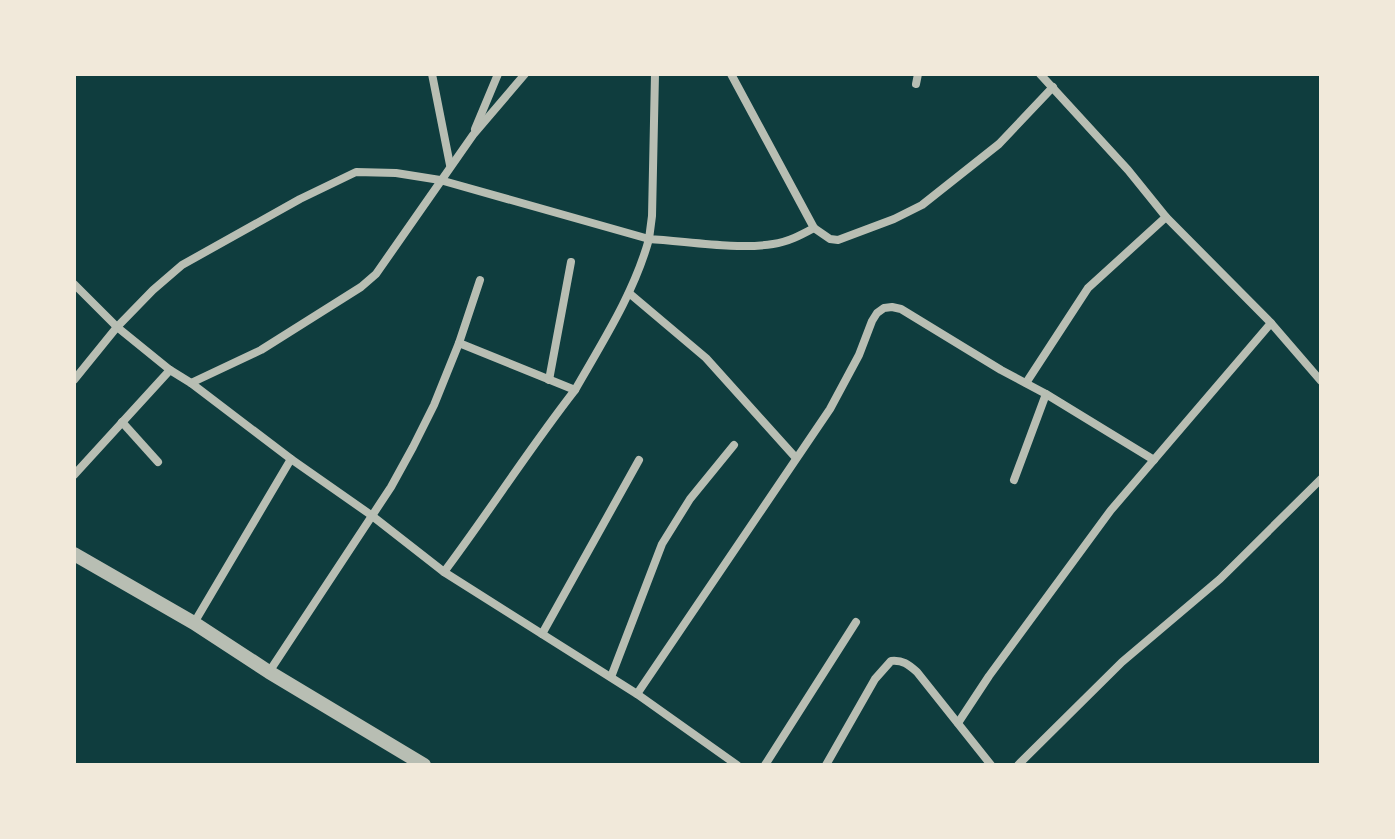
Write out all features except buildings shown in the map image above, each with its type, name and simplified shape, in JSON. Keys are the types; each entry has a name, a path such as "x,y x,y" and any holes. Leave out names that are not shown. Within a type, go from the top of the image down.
{"street":[{"path":"432,74 450,165"},
{"path":"473,135 498,74"},
{"path":"191,383 261,350 361,287 376,274 450,165 525,74"},
{"path":"444,572 575,390 629,293 643,260 652,216 655,74"},
{"path":"731,74 814,228 830,239 846,238 922,205 999,144 1053,87"},
{"path":"916,84 918,74"},
{"path":"1040,74 1128,170 1166,217 1271,323 1321,381"},
{"path":"74,380 117,327 182,265 300,199 356,172 396,173 440,180 649,239 752,246 775,244 814,228"},
{"path":"1026,383 1088,288 1166,217"},
{"path":"549,380 571,262"},
{"path":"269,672 391,487 434,405 480,280"},
{"path":"74,284 117,327 170,370 371,515 444,572 637,694 724,761 737,765"},
{"path":"629,293 706,358 796,458"},
{"path":"637,694 830,409 859,355 872,321 884,308 901,309 1154,460"},
{"path":"958,723 1102,522 1271,323"},
{"path":"459,343 575,390"},
{"path":"74,475 170,370"},
{"path":"1014,480 1046,394"},
{"path":"122,422 158,462"},
{"path":"611,677 662,544 690,499 734,445"},
{"path":"194,623 291,459"},
{"path":"542,634 639,460"},
{"path":"1018,765 1122,662 1220,579 1321,479"},
{"path":"74,554 194,623 424,765"},
{"path":"765,765 856,622"},
{"path":"826,765 875,679 891,661 907,663 936,694 991,765"}]}
